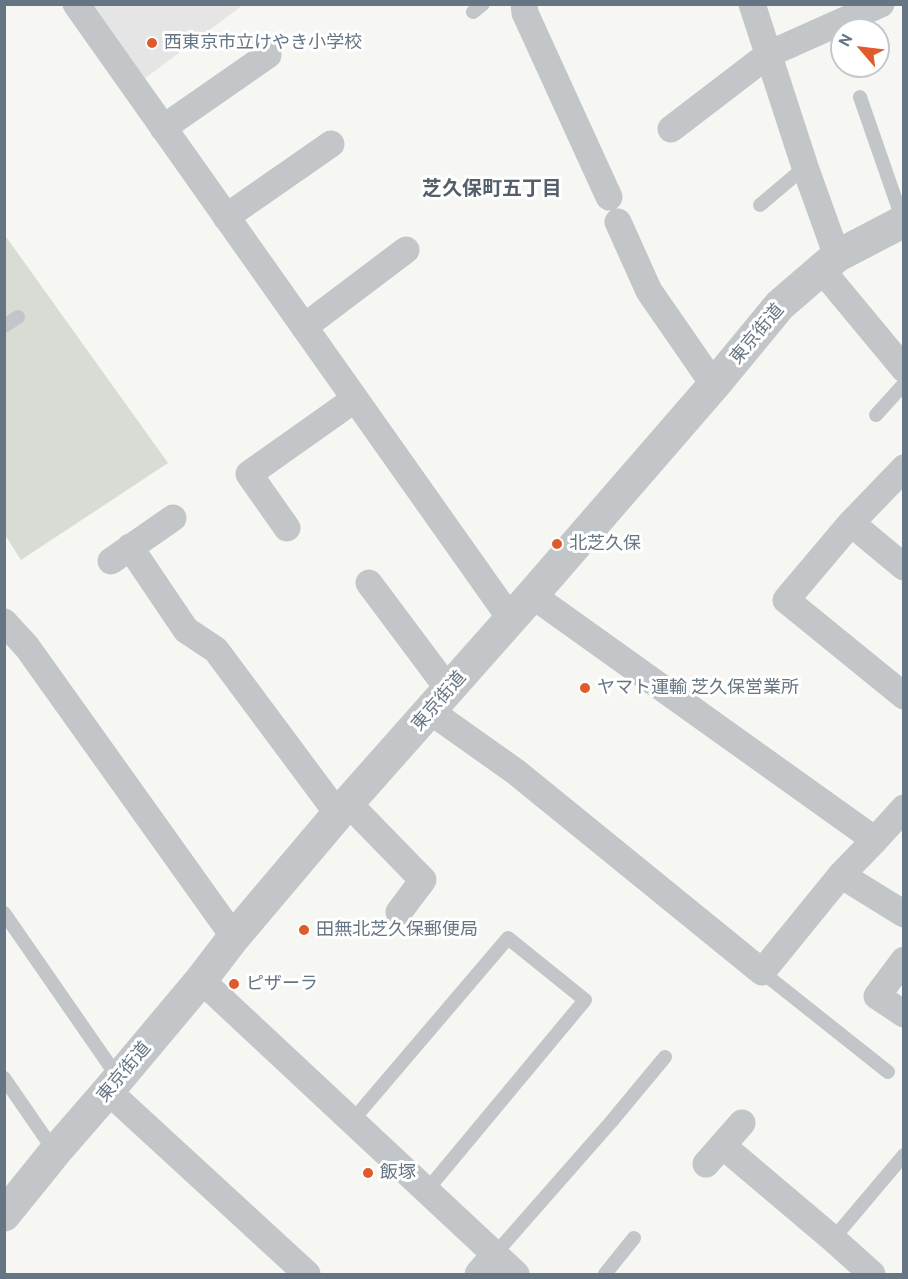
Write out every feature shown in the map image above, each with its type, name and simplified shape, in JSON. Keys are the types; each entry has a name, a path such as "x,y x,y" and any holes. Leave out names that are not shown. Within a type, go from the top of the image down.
{"street":[{"path":"76,4 355,399 521,607 875,840"},
{"path":"524,4 525,13 649,291 714,385"},
{"path":"752,4 805,167 829,262 903,369"},
{"path":"671,129 769,54 881,4"},
{"path":"164,128 268,55"},
{"path":"226,217 331,144"},
{"name":"東京街道","path":"4,1215 343,808 714,385 780,305 829,262 903,221"},
{"path":"304,327 406,250"},
{"path":"287,528 249,474 355,399"},
{"path":"903,468 851,523 786,600 903,696"},
{"path":"173,518 121,554 186,630 216,650 343,808 423,880 399,912"},
{"path":"851,523 903,567"},
{"path":"369,583 440,700 516,772 762,972 840,875 903,808"},
{"path":"4,622 27,647 234,937"},
{"path":"840,875 903,914"},
{"path":"903,960 877,996 903,1014"},
{"path":"201,980 427,1190 487,1264 516,1275"},
{"path":"113,1085 307,1275"},
{"path":"742,1123 714,1155 833,1239 872,1275"}],"lane":[{"path":"860,97 903,221"},
{"path":"760,205 805,167"},
{"path":"4,326 18,316"},
{"path":"876,415 903,384"},
{"path":"4,913 113,1085"},
{"path":"351,1121 508,938 585,1000 427,1190"},
{"path":"762,972 888,1072"},
{"path":"487,1264 665,1057"},
{"path":"4,1078 55,1152"},
{"path":"833,1239 903,1155"},
{"path":"605,1275 634,1238"}],"shaded area":[{"name":"西東京市立けやき小学校","path":"87,5 243,5 140,82"},
{"path":"4,234 168,463 21,560 5,535"}],"place":[{"name":"西東京市立けやき小学校","path":"152,43"},
{"name":"北芝久保","path":"557,544"},
{"name":"ヤマト運輸 芝久保営業所","path":"585,688"},
{"name":"田無北芝久保郵便局","path":"304,930"},
{"name":"ピザーラ","path":"234,984"},
{"name":"飯塚","path":"368,1173"}],"district":[{"name":"芝久保町五丁目","path":"492,189"}]}
